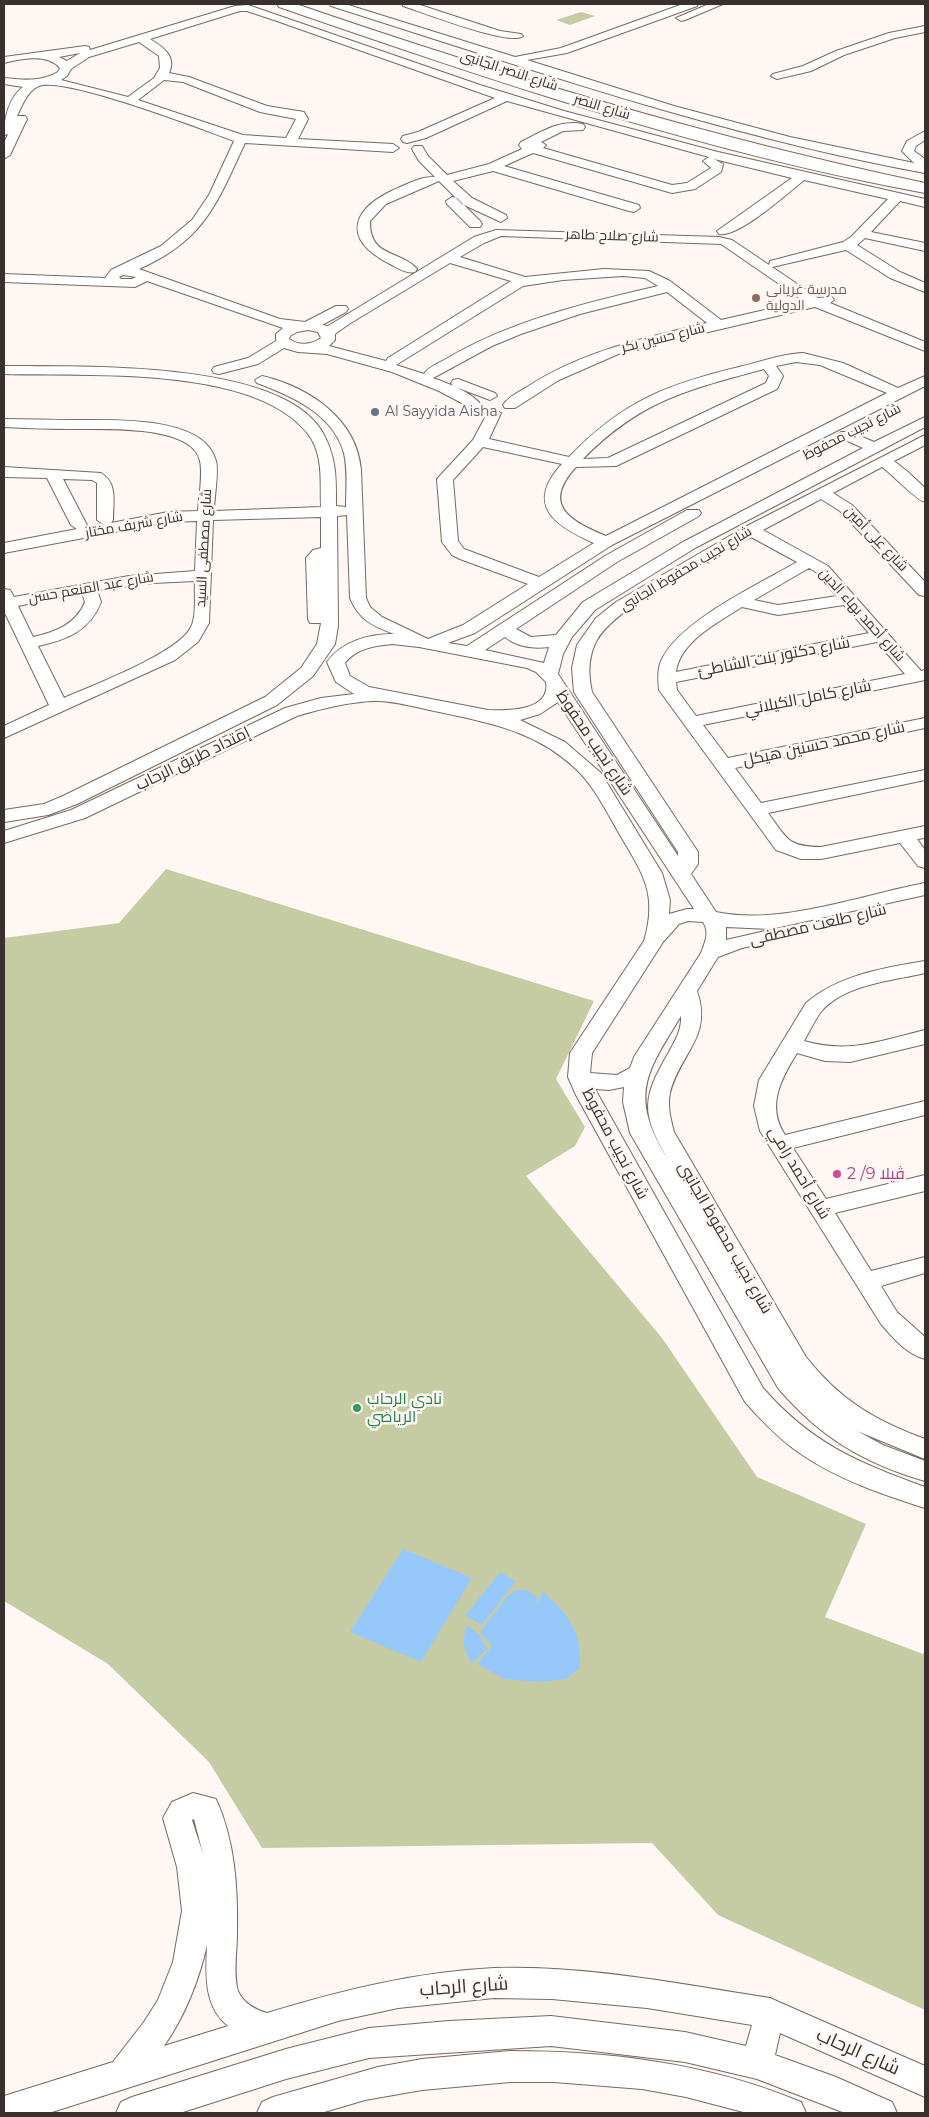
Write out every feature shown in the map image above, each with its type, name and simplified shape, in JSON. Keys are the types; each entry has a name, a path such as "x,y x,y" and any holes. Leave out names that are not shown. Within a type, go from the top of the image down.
{"main road":[{"name":"شارع النصر","path":"284,4 646,120 777,155 925,188"},
{"name":"شارع النصر","path":"315,4 479,54 666,117 788,148 925,178"}],"street":[{"path":"4,60 73,52 141,38 165,28 193,22 234,4 511,103 712,158 925,203"},
{"name":"شارع النصر الجانبى","path":"262,4 489,81 609,118 777,163 925,196"},
{"path":"360,8 367,4"},
{"path":"408,4 499,34 517,36"},
{"path":"509,59 546,56 693,4"},
{"path":"546,56 552,61 567,62 718,4"},
{"name":"شارع النصر الجانبى","path":"340,6 360,8 479,54 509,59 729,125 925,169"},
{"path":"4,131 24,90 65,69 80,57 112,44 219,11 248,8"},
{"path":"193,22 211,22 248,8"},
{"path":"777,76 807,69 840,53 893,35 925,29"},
{"path":"134,97 153,85 162,76 165,58 141,38"},
{"path":"4,51 28,56"},
{"path":"42,56 58,60 65,69 81,82 134,97 242,140 400,145 423,144 454,135"},
{"path":"560,75 567,62"},
{"path":"162,76 185,79 264,109 300,115 302,119 292,138"},
{"path":"6,85 41,82 137,103 244,135 400,145 489,109 511,103"},
{"path":"423,144 489,109"},
{"path":"4,155 22,117 12,114"},
{"path":"270,383 267,375 271,366 305,347 326,342 329,335 346,319 362,318 422,283 422,278 385,256 369,243 364,233 368,214 382,200 401,190 493,167 584,124"},
{"path":"925,135 911,144 908,151 915,159 925,163"},
{"path":"121,278 175,242 200,219 212,200 242,140"},
{"path":"423,144 424,158 475,225 484,233 500,233"},
{"path":"218,370 254,361 284,338 303,327 322,321 414,272 448,258 482,238 513,229 515,226 506,219 467,201 439,180 400,145"},
{"path":"532,149 665,188"},
{"path":"625,225 634,208 712,158"},
{"path":"493,167 634,208"},
{"path":"731,235 752,226 786,191 806,178"},
{"path":"731,235 732,218 741,210 771,187 786,191"},
{"path":"776,264 848,245 862,234 897,197"},
{"path":"414,272 465,236 484,218 506,219"},
{"name":"شارع صلاح طاهر","path":"506,219 555,228 625,225 731,235"},
{"name":"شارع صلاح طاهر","path":"500,233 731,235"},
{"path":"862,234 925,247"},
{"path":"731,235 776,264 821,301 925,340"},
{"path":"731,235 821,301 925,347"},
{"path":"848,245 895,275 925,288"},
{"path":"448,258 524,281 628,272 651,276 718,325"},
{"path":"142,274 148,260"},
{"path":"4,278 68,280 121,278 142,274 277,323 320,328 342,345 431,374 490,396 502,398 510,405 506,410 494,413 482,411 466,398 447,388 343,353 305,347 169,293 121,278"},
{"path":"393,361 421,344 415,338 422,332 475,299 484,296 493,298 524,281"},
{"path":"431,374 460,356 471,358 482,356 520,337 562,321 568,317 568,312 667,288"},
{"name":"شارع حسين بكر","path":"510,405 530,389 536,375 566,360 606,345 623,348 821,301"},
{"path":"606,542 569,524 556,511 552,497 554,484 601,431 642,404 694,382 793,358 812,358 898,393"},
{"path":"4,359 162,363 218,370 270,383 299,396 318,408 344,434 353,460 358,598 360,605 373,620 406,633 424,643 469,629 539,582 606,542 925,380"},
{"path":"480,442 572,462 594,465 617,462 767,388 776,380 768,364"},
{"path":"4,370 188,377 232,385 266,396 288,413 306,421 321,439 328,462 330,551 320,553 314,558 323,610 307,653 293,671 266,699"},
{"path":"4,376 142,376"},
{"name":"شارع نجيب محفوظ","path":"470,652 611,559 736,491 925,395"},
{"path":"475,406 476,401 490,396"},
{"path":"494,413 480,442 445,479 450,542 458,552 466,556 539,582"},
{"name":"شارع نجيب محفوظ","path":"872,1452 815,1413 787,1381 641,1133 634,1102 638,1072 648,1051 711,953 717,936 712,918 699,904 553,680 551,662 560,639 578,616 589,606 621,585 697,540 878,454 925,421"},
{"name":"شارع مصطفى السيد","path":"4,423 137,427 160,430 181,436 197,444 206,455 208,461 201,623 198,632 191,641 170,656 4,733"},
{"path":"846,435 878,454 925,497"},
{"name":"شارع نجيب محفوظ الجانبى","path":"681,874 688,864 688,852 590,705 580,677 582,652 593,632 610,614 641,594 751,530 823,493 878,454 925,439"},
{"path":"4,472 94,476 104,481 105,520"},
{"path":"52,474 79,525"},
{"path":"736,491 740,474"},
{"name":"شارع على أمين","path":"823,493 846,508 925,591"},
{"name":"شارع شريف مختار","path":"4,538 170,508 206,510 354,506"},
{"name":"شارع شريف مختار","path":"4,548 206,510"},
{"name":"شارع أحمد بهاء الدين","path":"751,530 822,569 881,636 921,676"},
{"path":"810,562 687,637 671,656 666,679 668,690 777,841 783,846 801,853 821,853 925,832"},
{"name":"شارع عبد المنعم حسن","path":"6,599 145,577 203,576"},
{"path":"621,585 641,594"},
{"path":"26,643 55,636 78,624 86,617 93,602 88,587"},
{"path":"6,599 59,707"},
{"path":"743,602 761,608 778,610 848,599"},
{"name":"إمتداد طريق الرحاب","path":"4,816 48,809 90,791 295,684 318,659 328,638 323,610"},
{"path":"507,629 511,635 528,643 545,643 560,639"},
{"name":"شارع دكتور بنت الشاطئ","path":"666,679 881,636"},
{"path":"392,639 424,643 532,664 553,680 555,694 549,702 540,708 512,715 486,715 364,691 346,682 337,669 336,662 350,649 369,642 392,639"},
{"path":"318,659 336,662"},
{"name":"شارع كامل الكيلاني","path":"691,722 921,676"},
{"name":"إمتداد طريق الرحاب","path":"4,837 87,810 292,712 329,702 386,696"},
{"name":"شارع نجيب محفوظ","path":"486,715 530,730 550,740 582,763 594,777 652,873 657,886 660,914 654,941 586,1042 579,1065 579,1077 604,1127 754,1395 782,1425 811,1448 861,1474"},
{"name":"شارع محمد حسنين هيكل","path":"723,765 925,723"},
{"path":"755,810 925,775"},
{"path":"904,836 925,862"},
{"name":"شارع طلعت مصطفى","path":"654,941 667,925 679,917 695,915 736,923 771,923 925,888"},
{"name":"شارع طلعت مصطفى","path":"711,953 747,941 925,901"},
{"name":"شارع أحمد رامي","path":"925,967 835,990 813,1008 765,1092 766,1118 820,1209 889,1318 902,1332 925,1350"},
{"name":"شارع نجيب محفوظ الجانبى","path":"687,992 693,1007 694,1021 689,1035 664,1078 658,1095 658,1113 663,1132 797,1364 814,1387 838,1408 866,1425 925,1448"},
{"path":"792,1044 825,1054 850,1055 925,1037"},
{"path":"579,1077 605,1084 618,1083 630,1079 638,1072"},
{"path":"780,1144 925,1108"},
{"path":"820,1209 925,1183"},
{"path":"866,1281 925,1265"},
{"path":"925,1471 872,1452 861,1474 925,1498"},
{"path":"123,2074 143,2051 170,2010 184,1975 191,1948 195,1919 195,1885 188,1848 177,1818 181,1811 189,1806 198,1805 206,1808 218,1845 223,1883 222,1981 224,1996 230,2008 241,2018 269,2028"},
{"name":"شارع الرحاب","path":"4,2112 338,2006 398,1993 494,1983 552,1984 647,1993 770,2013 925,2082"},
{"path":"757,2064 770,2013"},
{"path":"132,2113 286,2064 370,2043 449,2036 551,2032 586,2034 685,2047 757,2064 836,2093 881,2113"},
{"path":"273,2113 376,2082 464,2068 553,2065 641,2073 730,2092 790,2113"}],"green space":[{"path":"581,12 595,16 570,25 556,20"},
{"name":"نادي الرحاب الرياضي","path":"166,869 594,1001 556,1079 585,1127 575,1146 526,1176 662,1338 757,1477 866,1524 825,1617 923,1654 925,1649 925,2010 718,1915 652,1843 262,1848 209,1762 108,1664 4,1601 4,938 119,923"}],"water":[{"path":"403,1549 472,1578 421,1662 350,1632"},
{"path":"500,1572 516,1581 482,1625 465,1616"},
{"path":"516,1590 527,1590 536,1596 538,1604 542,1591 560,1608 572,1625 579,1644 580,1668 566,1679 540,1682 504,1679 477,1664 492,1646 480,1632 506,1598"},
{"path":"467,1625 480,1636 487,1649 472,1663 464,1645"}],"place":[{"name":"مدرسة غرياني الدولية","path":"756,298"},
{"name":"Al Sayyida Aisha","path":"375,412"},
{"name":"ڤيلا 9/ 2","path":"837,1174"},
{"name":"نادي الرحاب الرياضي","path":"357,1408"}]}
